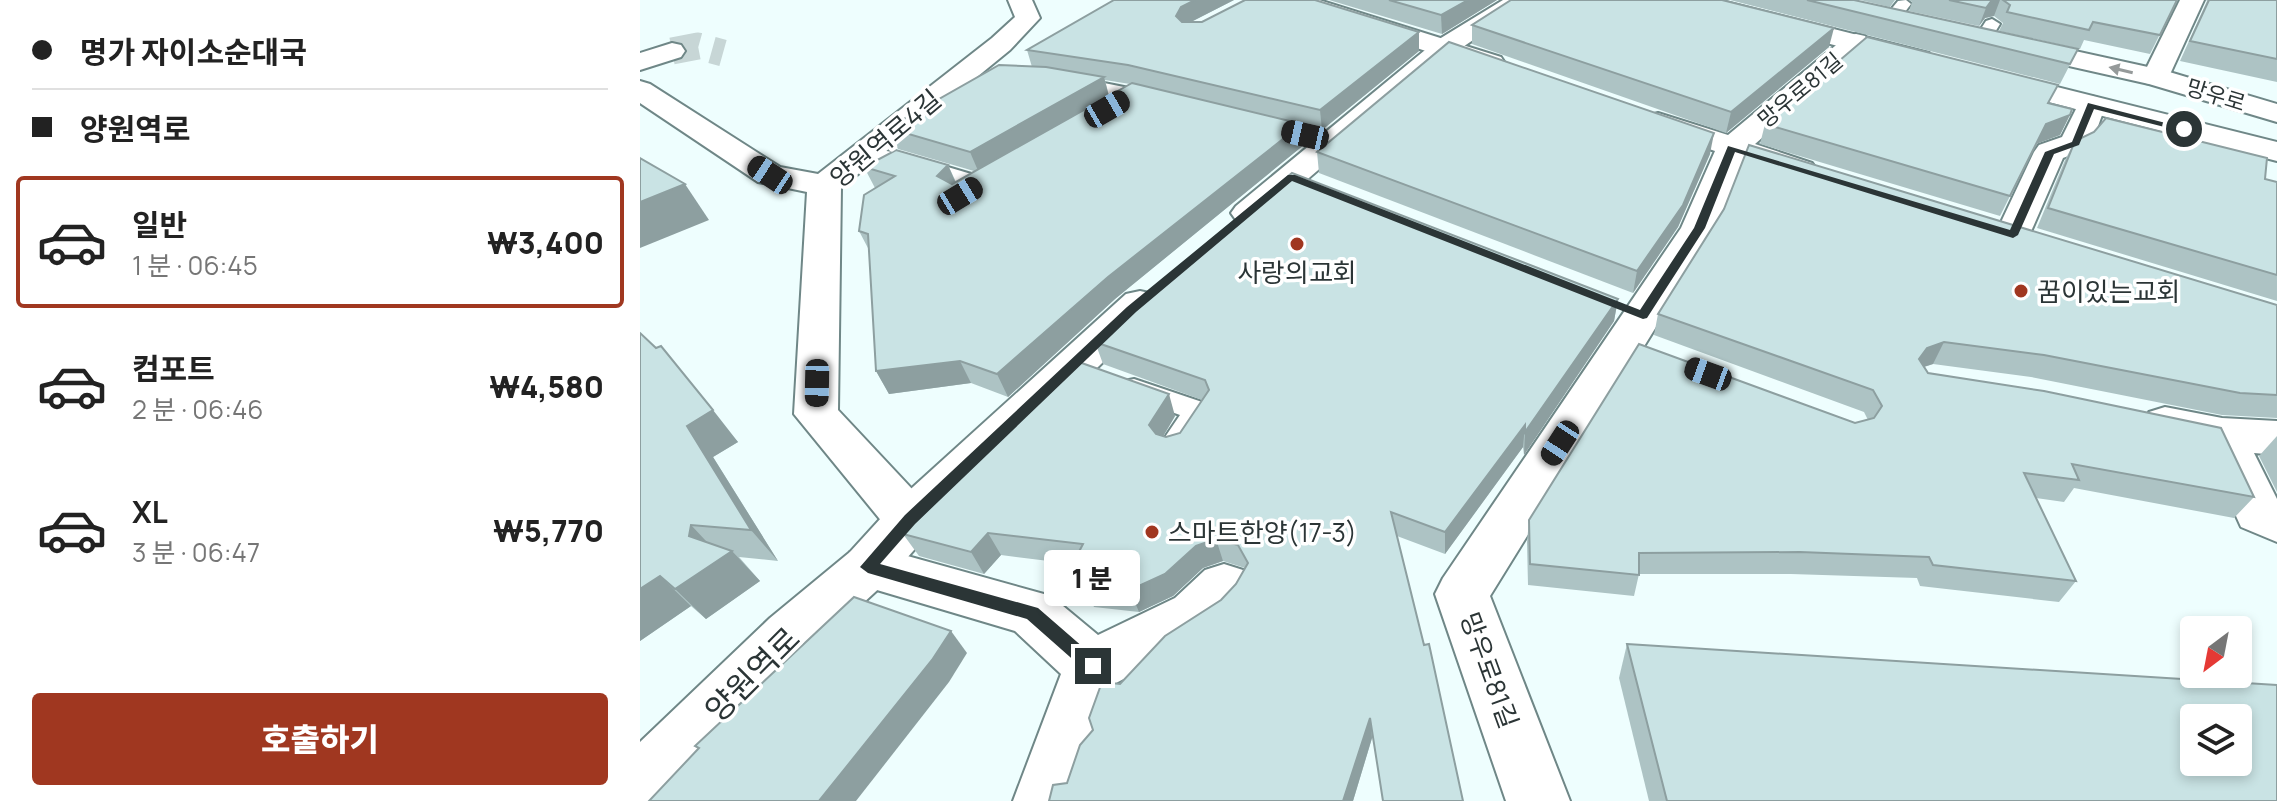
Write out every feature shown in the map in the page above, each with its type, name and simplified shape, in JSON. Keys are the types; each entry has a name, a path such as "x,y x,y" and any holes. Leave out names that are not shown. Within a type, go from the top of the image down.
{"street":[{"name":"양원역로4길","path":"910,520 816,414 824,185 1001,44 1028,18 1020,0"},
{"path":"1294,0 1521,73"},
{"path":"1222,234 1306,183 1334,142 1445,47 1520,0"},
{"path":"1689,0 1923,24"},
{"name":"망우로","path":"2156,77 2192,0"},
{"path":"1879,19 1944,66"},
{"name":"망우로81길","path":"1538,801 1462,594 1627,321 1699,228 1732,148 1879,19"},
{"name":"망우로","path":"1953,31 1987,31 2277,113"},
{"path":"640,62 672,51"},
{"name":"망우로","path":"1974,74 2277,152"},
{"path":"640,90 770,175 824,185"},
{"path":"2013,235 2050,152 2075,143 2091,105"},
{"path":"1626,111 1835,180"},
{"name":"양원역로","path":"640,786 790,635 868,567 910,520 1096,375 1165,282"},
{"path":"1627,321 1669,360"},
{"path":"2119,413 2222,434 2277,438"},
{"path":"2222,434 2259,513 2277,522"},
{"path":"868,567 1032,613 1093,666"},
{"path":"1045,801 1093,666 1194,615 1224,586"}],"lane":[{"path":"960,75 1000,75"},
{"path":"1044,78 1179,105"},
{"path":"1105,110 1132,94"},
{"path":"1256,123 1334,142"},
{"path":"863,153 988,179 960,196"},
{"path":"1096,375 1198,411 1174,446"}],"building":[{"path":"1114,0 1195,0 1181,7 1176,16 1182,22 1202,22 1245,0 1315,0 1419,32 1320,110 1128,65 1027,50"},
{"path":"1389,0 1468,0 1441,15"},
{"path":"1511,0 1722,0 1834,28 1731,112 1472,25"},
{"path":"1807,0 1854,0 2078,49 2070,64"},
{"path":"1949,0 1992,0 1986,8"},
{"path":"2003,0 2177,0 2160,35 2093,22 2089,30 2007,12 2010,5"},
{"path":"2209,0 2277,0 2277,59 2190,41"},
{"path":"1867,37 2058,85 2048,103 2072,109 2070,115 2046,124 2010,196 1765,124"},
{"path":"1449,42 1714,133 1683,205 1637,271 1317,152"},
{"path":"999,65 1046,67 1104,77 970,152 888,128"},
{"path":"1132,83 1302,124 1108,277 997,374 960,361 876,371 868,234 859,231 864,195 895,176 864,167 896,150 948,165 937,176 952,184"},
{"path":"2106,118 2267,158 2265,179 2277,182 2277,275 2048,208 2075,141 2094,132"},
{"path":"1749,145 2277,305 2277,395 2240,393 2044,355 1944,342 1927,348 1919,359 1928,373 2044,391 2221,428 2254,497 2072,464 2079,480 2024,473 2076,581 1933,565 1929,557 1800,552 1639,553 1639,575 1530,564 1529,520 1639,344 1855,423 1874,418 1882,406 1873,390 1658,314 1724,209"},
{"path":"640,158 685,184 640,202"},
{"path":"1292,173 1618,299 1525,432 1525,425 1445,532 1391,512 1424,645 1429,644 1463,801 1383,801 1370,718 1343,801 1049,801 1053,785 1067,783 1080,745 1093,730 1089,718 1102,682 1120,684 1165,636 1221,600 1236,584 1248,563 1238,545 1216,539 1196,546 1165,574 1130,590 1083,585 1089,564 1073,563 1083,544 988,533 971,552 903,534 1076,361 1169,394 1149,425 1156,434 1166,437 1180,433 1209,390 1205,380 1095,342 1140,299"},
{"path":"640,333 656,348 661,346 713,410 687,426 751,530 691,525 689,536 732,551 675,589 660,576 640,589"},
{"path":"854,597 951,631 932,660 819,801 649,801 699,748 695,746"},
{"path":"1627,644 2180,679 2180,688 2277,685 2277,801 1667,801"}],"tunnel":[{"path":"672,51 698,46 723,53"}],"place":[{"name":"사랑의교회","path":"1297,244"},
{"name":"꿈이있는교회","path":"2021,291"},
{"name":"스마트한양(17-3)","path":"1152,532"}],"route":[{"path":"1093,666 1032,613 868,567 910,520 1131,310 1291,177 1643,315 1699,228 1732,148 2013,235 2050,152 2075,143 2091,105 2184,129"}]}
